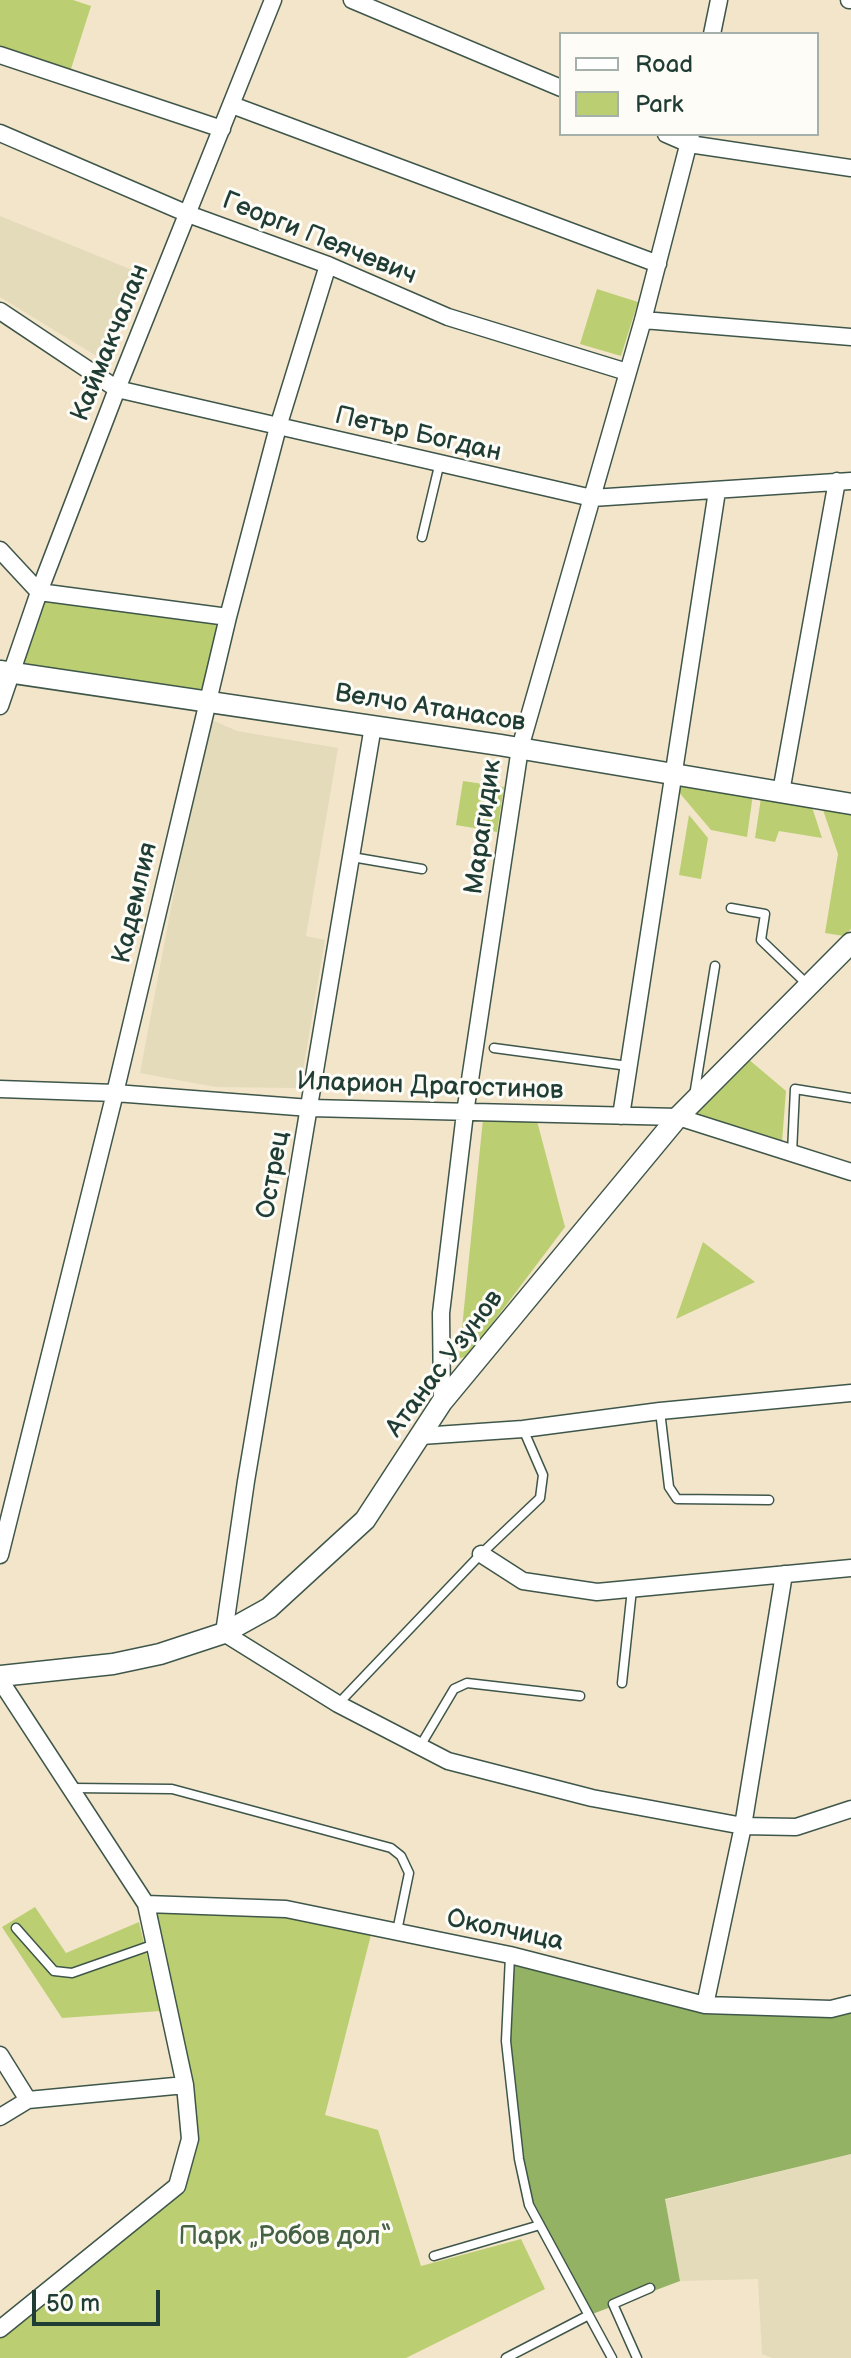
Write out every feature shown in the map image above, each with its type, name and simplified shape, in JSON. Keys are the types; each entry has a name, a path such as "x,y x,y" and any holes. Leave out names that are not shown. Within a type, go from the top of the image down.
{"street":[{"name":"Каймакчалан","path":"0,706 5,672 273,0"},
{"path":"352,0 559,87"},
{"path":"712,32 719,0"},
{"path":"0,55 222,129"},
{"path":"232,105 658,264"},
{"name":"Георги Пеячевич","path":"0,133 188,214 328,265 448,317 627,372"},
{"path":"690,139 851,168"},
{"name":"Марагидик","path":"442,1402 441,1313 465,1113 520,748 643,320 690,139"},
{"name":"Кадемлия","path":"0,1555 115,1093 228,617 278,427 328,265"},
{"name":"Петър Богдан","path":"0,311 117,389 439,466 592,498 844,481"},
{"path":"643,320 851,337"},
{"path":"781,792 844,481"},
{"path":"621,1116 717,491"},
{"path":"0,550 39,592 228,617"},
{"name":"Велчо Атанасов","path":"5,672 520,748 851,804"},
{"name":"Острец","path":"224,1633 248,1467 373,726"},
{"name":"Атанас Узунов","path":"0,1678 113,1664 160,1654 224,1633 269,1608 365,1520 442,1402 685,1110 851,943"},
{"name":"Иларион Драгостинов","path":"0,1089 115,1093 310,1108 465,1113 621,1116 685,1110 792,1153 851,1172"},
{"path":"421,1436 523,1429 660,1411 851,1393"},
{"path":"481,1554 523,1581 597,1592 851,1568"},
{"path":"705,2005 743,1826 784,1574"},
{"path":"224,1633 338,1704 418,1749 448,1761 592,1798 743,1826 796,1827 851,1809"},
{"path":"0,1678 146,1904 185,2085 190,2139 177,2186 0,2329"},
{"name":"Околчица","path":"146,1904 286,1909 510,1955 705,2005 831,2009 851,2004"},
{"path":"0,2055 28,2100"},
{"path":"0,2117 28,2100 185,2085"}],"lane":[{"path":"422,537 439,466"},
{"path":"352,857 422,869"},
{"path":"731,908 765,914 761,940 809,986"},
{"path":"685,1110 715,966"},
{"path":"494,1048 629,1067"},
{"path":"792,1153 795,1089 851,1098"},
{"path":"660,1411 669,1487 677,1499 769,1500"},
{"path":"338,1704 481,1554 540,1498 544,1487 543,1475 523,1429"},
{"path":"622,1683 632,1588"},
{"path":"418,1749 454,1689 467,1683 580,1696"},
{"path":"71,1788 172,1789 391,1848 401,1856 409,1873 397,1931"},
{"path":"16,1928 54,1971 72,1973 155,1944"},
{"path":"510,1955 506,2041 519,2159 529,2205 612,2358"},
{"path":"434,2256 540,2225"},
{"path":"637,2358 613,2304 650,2288"},
{"path":"506,2358 587,2316"}],"shaded area":[{"path":"0,216 142,274 108,363 0,297"},
{"path":"212,720 237,731 338,748 306,936 325,940 300,1088 216,1087 140,1073 184,839"},
{"path":"851,2154 851,2358 772,2358 762,2354 758,2279 680,2281 665,2200"}],"green space":[{"path":"0,0 73,0 91,6 70,72 0,49"},
{"path":"597,289 638,302 621,356 580,344"},
{"path":"39,592 228,617 209,701 10,673"},
{"path":"463,781 504,787 497,832 456,825"},
{"path":"680,781 753,794 747,837 711,830 677,790"},
{"path":"761,798 812,807 822,838 779,831 775,842 755,838"},
{"path":"822,807 851,812 851,929 844,936 825,933 838,854"},
{"path":"689,815 708,838 701,879 679,875"},
{"path":"747,1058 786,1091 782,1142 693,1114"},
{"path":"483,1119 537,1121 565,1227 467,1357 459,1358"},
{"path":"703,1242 755,1282 676,1319"},
{"name":"Парк „Робов дол“","path":"146,1904 286,1909 373,1927 325,2115 378,2130 421,2266 521,2239 545,2289 406,2358 0,2358 0,2329 177,2185 190,2139"},
{"path":"35,1907 66,1953 139,1922 160,2011 62,2018 2,1927"},
{"path":"510,1955 705,2005 851,2004 851,2154 665,2199 680,2281 587,2316 529,2205 506,2041"}]}
